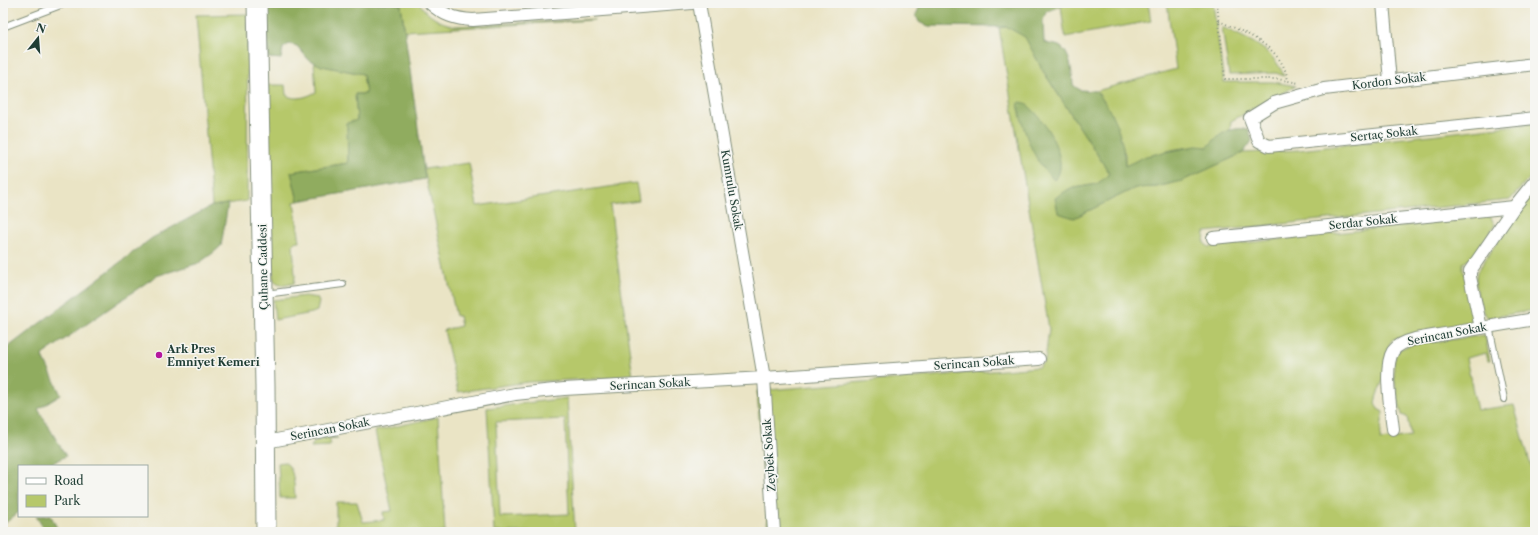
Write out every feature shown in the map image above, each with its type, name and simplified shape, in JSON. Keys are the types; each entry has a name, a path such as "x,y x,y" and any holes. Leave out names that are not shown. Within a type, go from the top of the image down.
{"main road":[{"name":"Çuhane Caddesi","path":"257,3 266,442 266,532"}],"street":[{"path":"430,3 441,13 458,19 473,20 692,3"},
{"name":"Kumrulu Sokak","path":"699,3 764,378"},
{"path":"1383,3 1390,81"},
{"name":"Kordon Sokak","path":"1250,118 1274,103 1324,89 1535,64"},
{"name":"Sertaç Sokak","path":"1250,118 1259,141 1269,146 1535,118"},
{"path":"1485,327 1470,277 1470,271 1514,207 1535,181"},
{"name":"Serdar Sokak","path":"1213,238 1514,207"},
{"name":"Serincan Sokak","path":"1393,429 1388,372 1389,362 1393,351 1399,346 1410,340 1535,319"},
{"name":"Serincan Sokak","path":"266,442 515,394 564,389 764,378 1039,359"},
{"name":"Zeybek Sokak","path":"764,378 774,532"}],"lane":[{"path":"3,27 66,3"},
{"path":"263,294 343,284"},
{"path":"1485,327 1504,400"}],"path":[{"path":"1216,3 1226,79 1264,78 1288,80 1324,89"},
{"path":"1219,21 1259,41 1270,49 1284,66 1288,80"}],"green space":[{"path":"263,3 394,3 401,5 425,179 298,201 291,172 348,163 347,123 357,120 355,94 366,94 363,74 322,66 309,60 297,46 289,44 283,48 281,59 269,58"},
{"path":"394,3 419,3 426,12 434,18 455,26 594,20 405,31 401,5"},
{"path":"924,3 1069,3 1046,12 1043,21 1044,42 1059,46 1066,53 1070,63 1073,85 1080,90 1096,91 1108,108 1117,126 1123,146 1125,166 1146,156 1196,146 1208,147 1216,138 1226,132 1236,129 1249,129 1252,141 1243,153 1182,181 1156,187 1135,188 1074,218 1058,213 1055,198 1069,189 1097,184 1110,174 1043,71 1025,37 1007,27 927,26 919,22 916,15 919,8"},
{"path":"1069,3 1148,3 1151,21 1065,37 1061,6"},
{"path":"1167,3 1213,3 1224,82 1273,82 1296,86 1231,121 1230,130 1220,134 1208,147 1187,147 1165,151 1125,167 1125,154 1101,97 1096,91 1176,69"},
{"path":"248,14 247,201 212,206 196,15"},
{"path":"1007,27 1025,36 1043,71 1110,174 1097,184 1069,189 1074,218 1135,188 1156,187 1182,181 1243,153 1299,150 1535,123 1535,172 1510,200 1205,232 1204,243 1209,247 1490,216 1495,225 1475,256 1463,263 1463,269 1475,314 1471,324 1465,328 1393,339 1390,343 1387,351 1386,369 1375,404 1378,409 1383,412 1380,440 1411,436 1407,417 1402,415 1395,382 1394,363 1399,350 1411,345 1485,335 1490,361 1488,361 1486,353 1466,358 1477,410 1514,405 1535,481 1535,532 768,532 757,391 1039,367 1045,361 1049,329 999,28"},
{"path":"1222,27 1266,51 1279,66 1284,76 1276,73 1229,75"},
{"path":"314,62 322,66 363,74 366,94 355,94 357,121 347,123 348,163 291,172 298,201 294,202 300,242 296,241 293,244 294,283 279,285 272,279 268,85 285,85 286,95 293,98 305,97 316,92"},
{"path":"1021,102 1036,113 1051,136 1057,149 1060,161 1059,172 1054,180 1046,172 1030,145 1018,104"},
{"path":"469,163 477,206 636,183 639,201 610,205 633,377 528,382 458,392 444,330 461,326 459,316 456,316 424,169"},
{"path":"1535,191 1535,310 1488,318 1482,309 1478,296 1476,283 1477,272 1509,224"},
{"path":"228,204 221,246 199,263 156,276 42,355 61,395 38,409 66,456 49,465 18,465 18,513 3,525 3,351 152,238 212,206"},
{"path":"305,296 317,298 319,302 317,311 275,320 273,300"},
{"path":"567,398 575,532 494,532 487,408","holes":["565,419 569,514 500,517 496,422"]},
{"path":"438,417 445,532 323,532 323,527 336,528 336,502 357,502 363,522 384,520 383,512 392,511 375,431"},
{"path":"327,437 338,438 329,439 330,446 311,447 314,442"},
{"path":"284,462 288,465 292,473 295,498 280,498 278,463"},
{"path":"37,517 52,517 59,532 46,532"}],"place":[{"name":"Ark Pres Emniyet Kemeri","path":"159,355"}]}
